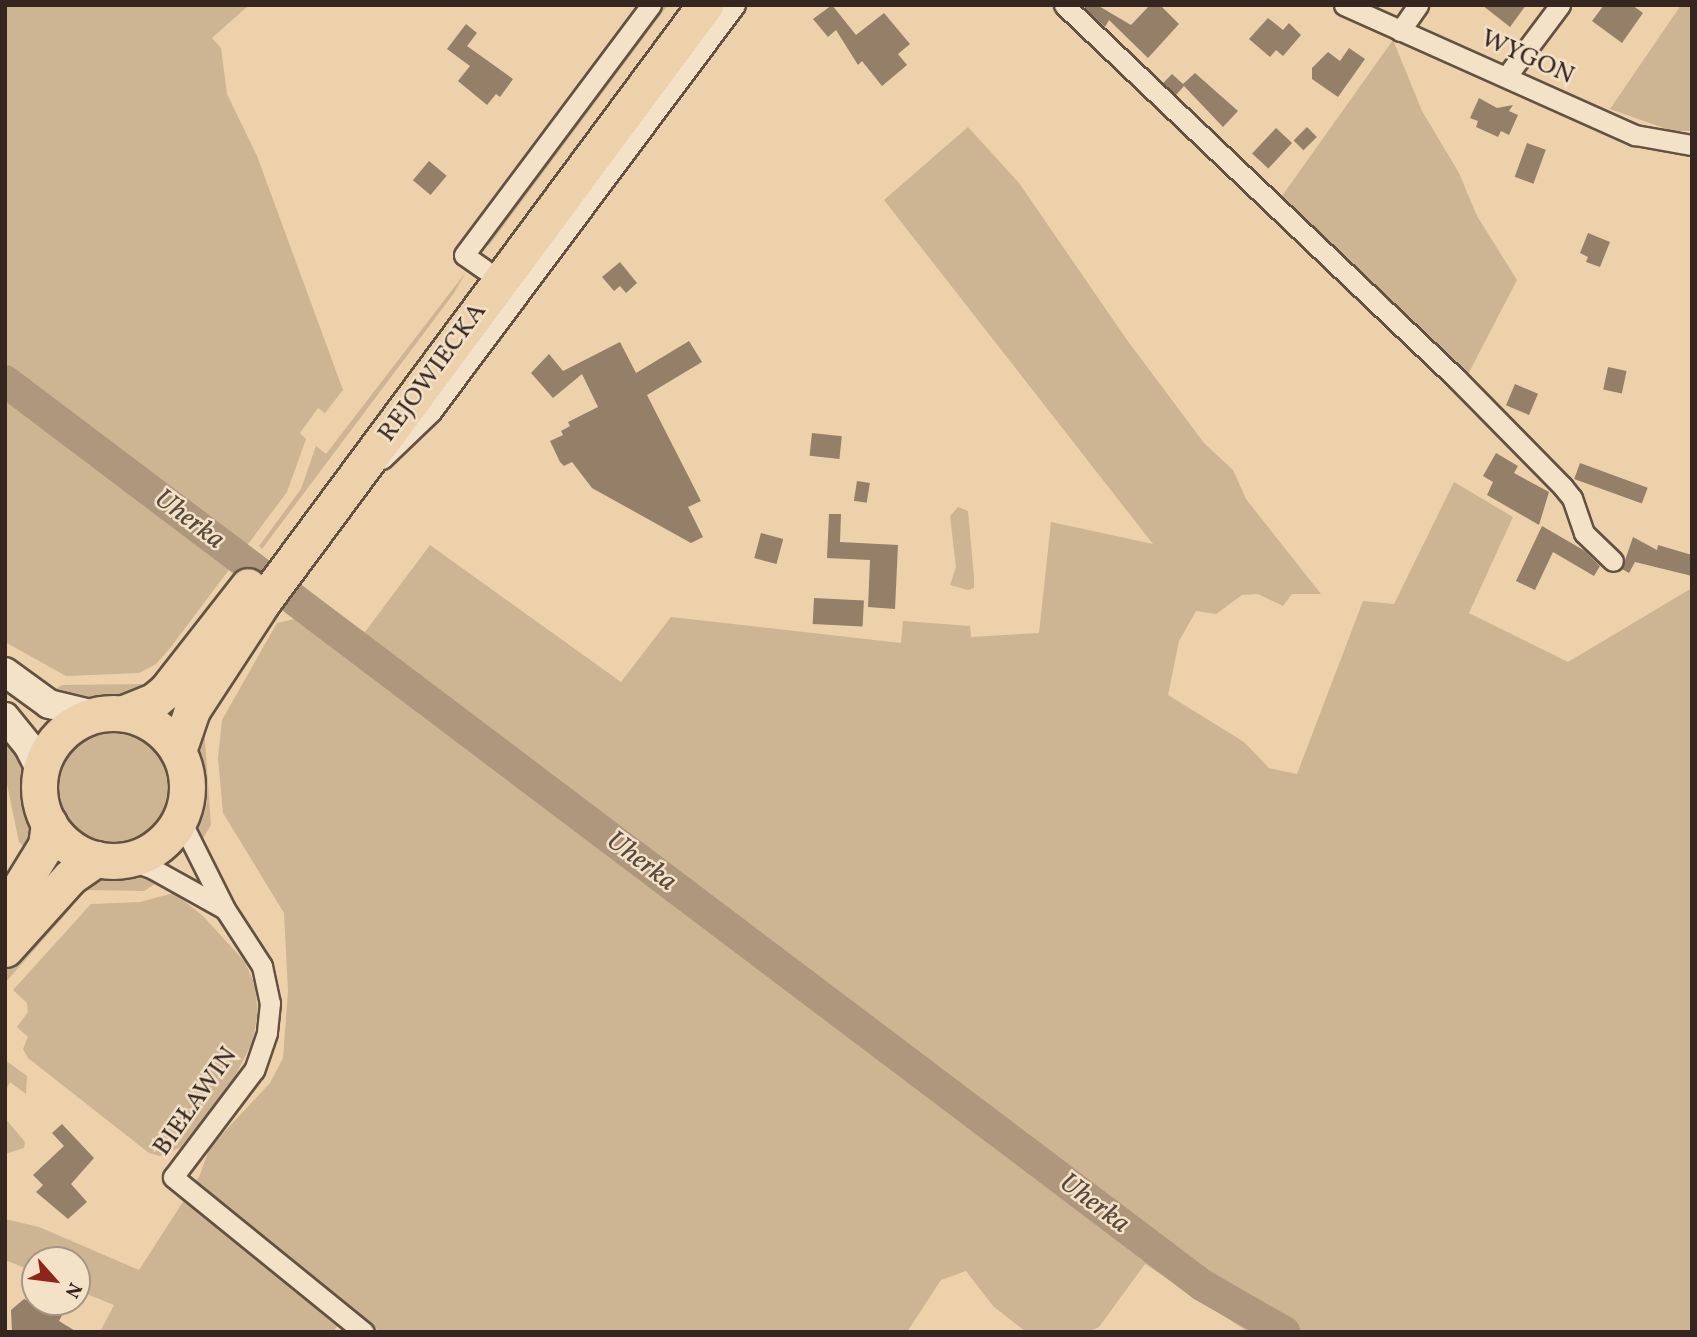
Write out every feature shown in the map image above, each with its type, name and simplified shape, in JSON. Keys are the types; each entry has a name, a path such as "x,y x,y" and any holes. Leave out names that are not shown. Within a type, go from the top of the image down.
{"highway":[{"name":"REJOWIECKA","path":"280,561 355,478 705,5"},
{"name":"REJOWIECKA","path":"109,714 154,702 255,595 280,561 474,262 656,6"},
{"name":"REJOWIECKA","path":"178,751 192,710 255,595"},
{"path":"5,949 70,877 167,838 183,811 187,780 178,751 149,722 109,714 65,730 46,756 41,771 40,798 49,823 69,846 111,859"},
{"path":"5,912 46,845 49,823"}],"main road":[{"path":"5,672 49,704 109,714"},
{"path":"5,717 41,771"}],"street":[{"path":"355,478 400,446 431,412 734,5"},
{"path":"1064,5 1457,379 1563,487 1572,498 1584,533 1613,561"},
{"name":"WYGON","path":"1345,5 1635,135 1692,145"},
{"path":"1399,31 1418,5"},
{"path":"1506,77 1560,5"},
{"name":"BIEŁAWIN","path":"183,811 185,829 225,909 266,977 270,1003 267,1032 260,1058 242,1088 173,1177 364,1332"},
{"name":"BIEŁAWIN","path":"111,859 153,869 225,909"}],"shaded area":[{"path":"5,5 249,5 212,38 221,48 227,94 257,156 343,390 325,413 318,408 300,433 306,439 287,492 171,647 156,664 139,673 66,676 5,642"},
{"path":"656,5 668,5 490,244 479,250"},
{"path":"1681,5 1692,5 1692,131 1672,131 1610,109"},
{"path":"1393,40 1422,111 1459,173 1477,216 1517,280 1464,382 1277,203"},
{"path":"968,127 1019,183 1127,340 1204,443 1233,470 1246,499 1321,594 1292,594 1283,606 1258,594 1242,595 1216,614 1196,611 1179,641 1168,695 1244,742 1269,768 1297,774 1363,601 1394,604 1454,482 1513,517 1469,613 1568,662 1692,588 1692,1332 1248,1332 1145,1264 1099,1327 1088,1332 1026,1332 993,1306 966,1271 941,1280 907,1332 381,1332 349,1310 333,1332 100,1332 114,1305 91,1296 91,1249 139,1270 199,1177 210,1147 270,1083 283,1058 288,991 284,913 223,813 218,758 222,720 277,623 321,613 365,632 430,545 621,682 671,617 901,643 903,621 970,626 971,637 1039,633 1051,522 1153,544 884,200"},
{"path":"466,272 454,293 262,549 259,546 301,489 316,446 326,454"},
{"path":"958,507 968,511 974,588 968,590 950,585 956,567 950,516"},
{"path":"148,684 118,704 81,706 50,693 62,685"},
{"path":"204,726 211,825 202,840 195,821 197,778 190,755"},
{"path":"111,730 133,734 152,747 165,766 169,788 165,810 152,829 133,842 111,846 89,842 70,829 57,810 53,788 57,766 70,747 89,734"},
{"path":"8,737 29,775 28,798 37,829 31,853 19,842 5,775"},
{"path":"107,871 135,872 158,882 144,891 80,890"},
{"path":"174,893 203,916 245,962 255,985 258,1014 252,1043 232,1082 181,1147 160,1156 149,1153 28,1058 23,1049 28,1037 17,1027 28,1012 27,1003 13,990 91,904 140,902"},
{"path":"62,901 71,908 5,983 5,969"},
{"path":"5,1060 27,1076 26,1094 10,1082 5,1092"},
{"path":"5,1118 25,1142 24,1148 5,1154"},
{"path":"5,1219 39,1227 83,1246 21,1246 21,1266 5,1260"}],"building":[{"path":"832,5 856,35 884,13 910,44 898,54 907,65 882,86 862,61 858,65 836,30 828,37 813,19"},
{"path":"1082,5 1097,5 1131,25 1150,5 1160,5 1179,24 1148,58 1109,20 1105,27"},
{"path":"1482,5 1526,5 1510,27"},
{"path":"1604,5 1632,5 1643,13 1622,43 1592,21"},
{"path":"1268,18 1283,30 1289,23 1301,35 1283,56 1276,50 1270,57 1249,39"},
{"path":"466,24 477,33 467,46 513,79 500,97 496,94 487,105 458,81 470,66 447,49"},
{"path":"1349,48 1365,59 1338,97 1312,79 1312,68 1328,52 1340,61"},
{"path":"1195,73 1238,111 1223,127 1184,86 1176,95 1163,83 1172,74 1183,84"},
{"path":"1479,98 1497,108 1513,105 1509,111 1518,115 1509,135 1501,131 1498,137 1476,127 1478,121 1470,118"},
{"path":"1307,127 1317,137 1303,150 1294,140"},
{"path":"1276,128 1292,143 1268,169 1252,154"},
{"path":"1527,143 1546,150 1533,184 1515,177"},
{"path":"429,161 447,176 431,195 413,180"},
{"path":"1588,233 1610,242 1600,267 1586,262 1588,257 1580,253"},
{"path":"620,262 637,283 626,293 620,286 614,291 602,277"},
{"path":"689,341 702,362 647,395 701,501 688,507 703,537 691,543 592,488 572,462 564,466 560,462 550,441 563,435 561,431 570,426 568,422 598,407 582,374 553,398 531,373 549,354 563,371 620,342 636,373"},
{"path":"1608,367 1627,371 1622,393 1603,389"},
{"path":"1515,384 1538,394 1529,415 1506,405"},
{"path":"812,433 842,436 839,459 810,456"},
{"path":"1496,453 1518,466 1514,473 1549,492 1539,525 1487,495 1493,482 1483,476"},
{"path":"1580,463 1648,488 1642,504 1574,479"},
{"path":"857,481 870,483 867,503 854,501"},
{"path":"829,514 841,514 840,542 898,545 895,609 868,607 870,560 827,558"},
{"path":"1542,526 1585,551 1600,566 1594,576 1553,552 1535,590 1516,581"},
{"path":"761,533 783,539 776,564 754,558"},
{"path":"1633,537 1657,550 1658,545 1692,555 1692,576 1635,562 1629,573 1622,569"},
{"path":"814,598 864,601 863,627 813,624"},
{"path":"62,1124 94,1158 71,1184 87,1202 68,1219 36,1192 43,1185 33,1175 64,1146 52,1133"},
{"path":"21,1302 21,1316 62,1316 59,1321 77,1332 12,1332 11,1310"}],"waterway":[{"name":"Uherka","path":"5,381 1202,1285 1284,1332"}]}
